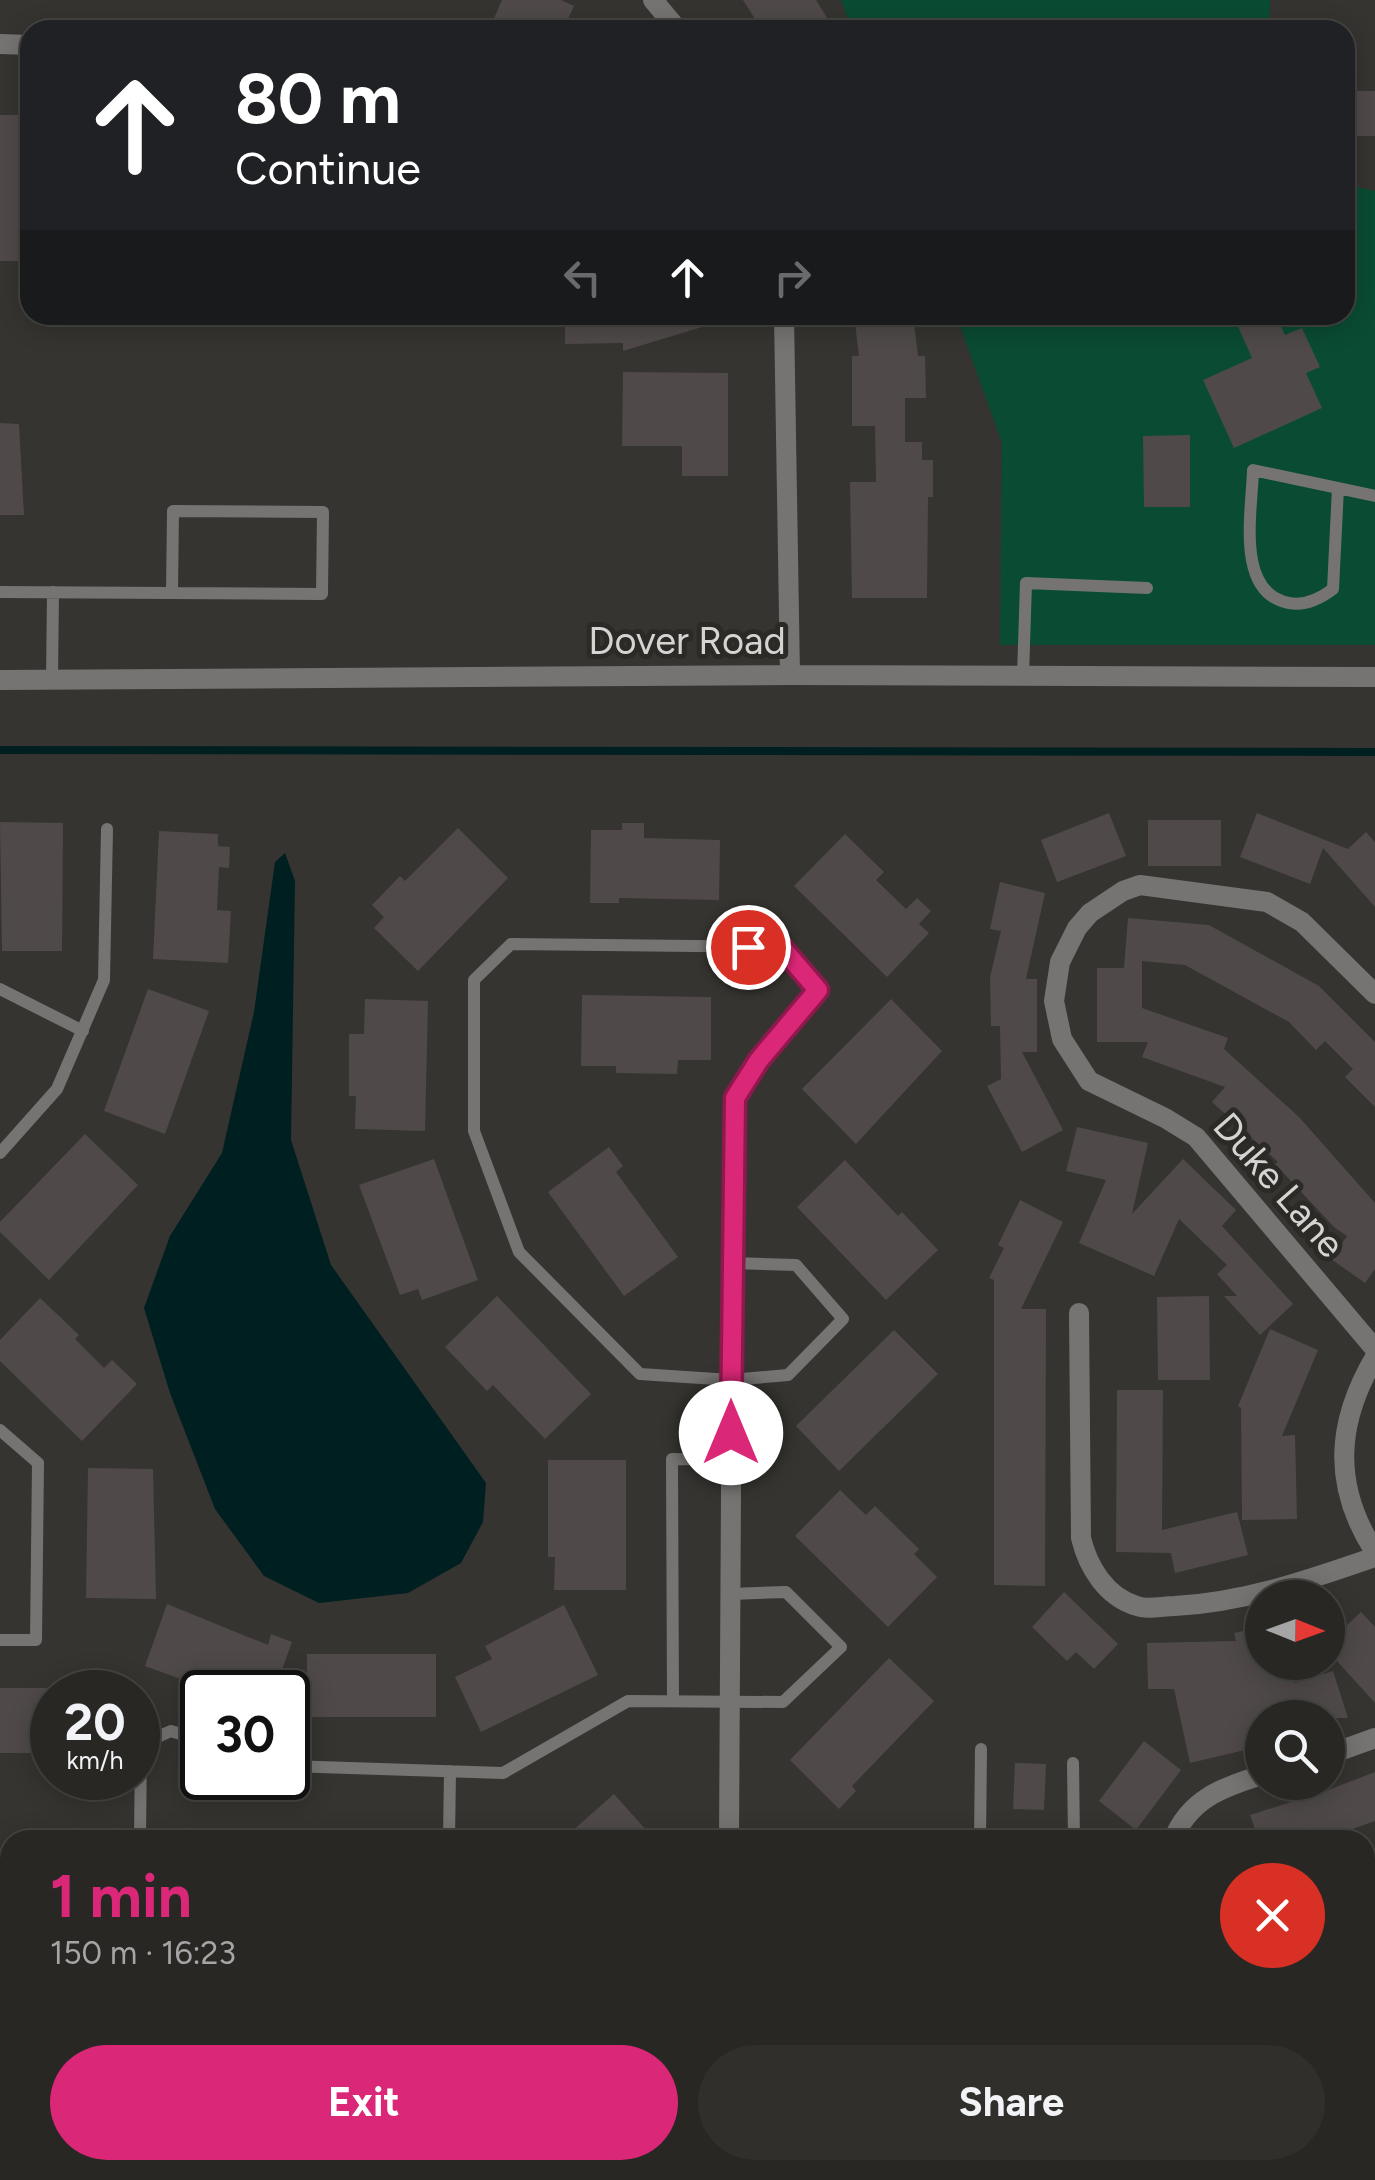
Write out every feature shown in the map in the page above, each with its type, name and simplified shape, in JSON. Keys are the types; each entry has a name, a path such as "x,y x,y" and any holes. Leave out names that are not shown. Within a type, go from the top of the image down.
{"street":[{"path":"654,0 670,20"},
{"path":"784,325 790,675"},
{"name":"Dover Road","path":"0,680 790,675 1375,677"},
{"name":"Duke Lane","path":"1375,994 1286,910 1248,898 1140,885 1106,901 1077,928 1060,962 1054,1002 1062,1040 1089,1080 1196,1136 1375,1353"},
{"path":"729,1830 732,1147"},
{"path":"1078,1312 1081,1538 1093,1570 1106,1586 1139,1608 1200,1604 1273,1591 1375,1555 1356,1518 1344,1461 1352,1403 1375,1353"},
{"path":"1345,1749 1375,1738"},
{"path":"1178,1830 1184,1818 1209,1794 1245,1781"}],"lane":[{"path":"1338,488 1333,589 1308,603 1280,601 1267,593 1251,569 1253,470 1338,488 1375,496"},
{"path":"0,592 322,594 323,512 173,511 172,593"},
{"path":"1023,676 1026,583 1147,588"},
{"path":"52,680 53,592"},
{"path":"0,1152 58,1089 104,980 108,829"},
{"path":"732,1147 735,1098 759,1060 818,990 782,948 511,944 474,980 474,1132 520,1252 640,1374 731,1380 788,1375 844,1319 796,1265 732,1263"},
{"path":"0,989 82,1031"},
{"path":"0,1430 38,1463 36,1640 0,1640"},
{"path":"673,1701 672,1459 731,1460"},
{"path":"310,1767 503,1773 628,1702 783,1702 841,1647 786,1592 730,1594"},
{"path":"140,1830 141,1744 172,1731 180,1734"},
{"path":"980,1830 981,1749"},
{"path":"1073,1762 1074,1830"},
{"path":"449,1830 450,1771"}],"green space":[{"path":"841,0 1270,0 1269,20 848,20"},
{"path":"1355,186 1375,191 1375,645 1000,645 1002,443 960,325 1355,325"}],"water":[{"path":"285,853 295,881 291,1140 331,1265 486,1483 483,1522 461,1563 408,1593 319,1603 264,1576 215,1509 170,1393 144,1308 170,1236 222,1153 254,1012 275,862"}],"building":[{"path":"502,0 561,0 574,6 568,20 493,20"},
{"path":"743,0 816,0 828,20 756,20"},
{"path":"1355,91 1375,91 1375,136 1355,136"},
{"path":"0,115 20,115 20,261 0,261"},
{"path":"565,325 709,325 623,351 623,343 565,344"},
{"path":"855,325 914,325 918,356 925,356 926,398 905,398 905,442 922,442 922,460 933,460 933,497 928,497 927,598 852,598 850,482 876,482 875,426 852,426 852,356 859,356"},
{"path":"1237,325 1280,325 1285,335 1302,328 1320,367 1306,373 1322,408 1234,448 1203,380 1252,358"},
{"path":"623,372 728,373 728,476 682,476 682,446 622,446"},
{"path":"0,423 19,424 24,515 0,515"},
{"path":"1190,435 1190,507 1144,507 1143,436"},
{"path":"1109,813 1126,856 1057,882 1041,840"},
{"path":"1257,813 1348,849 1366,832 1375,842 1375,907 1323,848 1310,884 1240,857"},
{"path":"1148,820 1221,820 1221,866 1148,866"},
{"path":"0,822 63,823 62,951 2,951"},
{"path":"622,823 644,823 644,838 720,840 719,900 619,898 619,903 590,903 591,830 622,830"},
{"path":"458,828 508,878 418,971 374,928 384,917 372,905 400,876 405,881"},
{"path":"159,831 218,834 218,846 230,847 229,868 219,867 217,910 231,911 228,963 153,959"},
{"path":"845,834 884,872 876,880 906,909 917,898 931,911 919,924 929,933 887,977 794,886"},
{"path":"1000,882 1045,893 1026,979 1037,979 1037,1052 1022,1052 1063,1130 1022,1152 987,1086 1001,1079 1000,1026 991,1026 990,977 1001,931 990,929"},
{"path":"1128,918 1209,925 1319,986 1375,1042 1375,1107 1345,1077 1353,1069 1325,1041 1316,1050 1289,1022 1185,965 1142,961 1142,1008 1228,1038 1224,1049 1299,1117 1375,1203 1375,1269 1365,1283 1331,1259 1347,1236 1275,1164 1278,1162 1212,1102 1225,1087 1142,1057 1148,1042 1097,1042 1097,968 1124,968"},
{"path":"148,989 209,1011 165,1134 104,1111"},
{"path":"582,995 711,997 711,1060 678,1060 677,1074 616,1073 616,1066 581,1066"},
{"path":"365,999 428,1001 425,1131 355,1129 356,1096 349,1096 349,1034 364,1034"},
{"path":"891,999 942,1051 856,1144 802,1089"},
{"path":"1077,1127 1148,1143 1132,1214 1183,1159 1236,1210 1222,1226 1293,1304 1260,1335 1224,1296 1237,1296 1217,1274 1227,1265 1179,1219 1154,1276 1079,1243 1106,1180 1066,1171"},
{"path":"85,1134 138,1185 49,1280 0,1232 0,1222"},
{"path":"609,1147 623,1166 616,1172 678,1257 624,1296 548,1192"},
{"path":"434,1159 478,1280 422,1300 418,1289 400,1295 359,1185"},
{"path":"845,1160 898,1216 902,1212 938,1250 886,1300 797,1207"},
{"path":"1020,1200 1063,1222 1021,1309 1046,1309 1045,1586 994,1585 994,1280 989,1278 1004,1248 998,1245"},
{"path":"497,1296 591,1394 545,1439 493,1385 487,1391 445,1347"},
{"path":"1209,1296 1210,1380 1158,1380 1157,1297"},
{"path":"40,1298 79,1335 75,1339 104,1368 112,1360 137,1384 82,1441 0,1361 0,1340"},
{"path":"1270,1329 1318,1350 1282,1436 1295,1435 1297,1519 1242,1520 1238,1406"},
{"path":"894,1330 938,1374 839,1471 796,1426"},
{"path":"1117,1390 1163,1390 1162,1530 1237,1512 1248,1555 1175,1573 1171,1553 1116,1552"},
{"path":"548,1460 626,1460 626,1590 554,1590 555,1557 548,1557"},
{"path":"88,1468 153,1469 156,1599 86,1598"},
{"path":"840,1490 866,1515 875,1506 919,1549 914,1554 937,1577 888,1627 795,1536"},
{"path":"1064,1592 1118,1644 1094,1669 1076,1652 1067,1661 1032,1627"},
{"path":"167,1604 268,1645 271,1634 292,1642 282,1670 180,1670 180,1679 145,1666"},
{"path":"564,1605 598,1675 481,1732 455,1677 492,1659 485,1646"},
{"path":"1361,1612 1375,1627 1375,1703 1345,1670 1345,1627"},
{"path":"1245,1631 1245,1680 1336,1680 1342,1700 1245,1700 1245,1750 1190,1763 1174,1689 1148,1689 1147,1643 1236,1641 1234,1633"},
{"path":"307,1654 436,1654 436,1717 310,1717"},
{"path":"889,1658 934,1701 852,1786 856,1791 839,1809 790,1760"},
{"path":"0,1688 30,1688 30,1753 0,1753"},
{"path":"1144,1741 1181,1770 1136,1830 1099,1801"},
{"path":"1015,1763 1046,1764 1044,1810 1013,1809"},
{"path":"1375,1772 1375,1821 1350,1830 1255,1830 1250,1815 1298,1800 1345,1800 1345,1784"},
{"path":"614,1794 646,1830 573,1830"}],"waterway":[{"path":"0,750 1375,752"}],"route":[{"path":"731,1433 735,1098 759,1060 818,990 782,948 748,947"}]}
